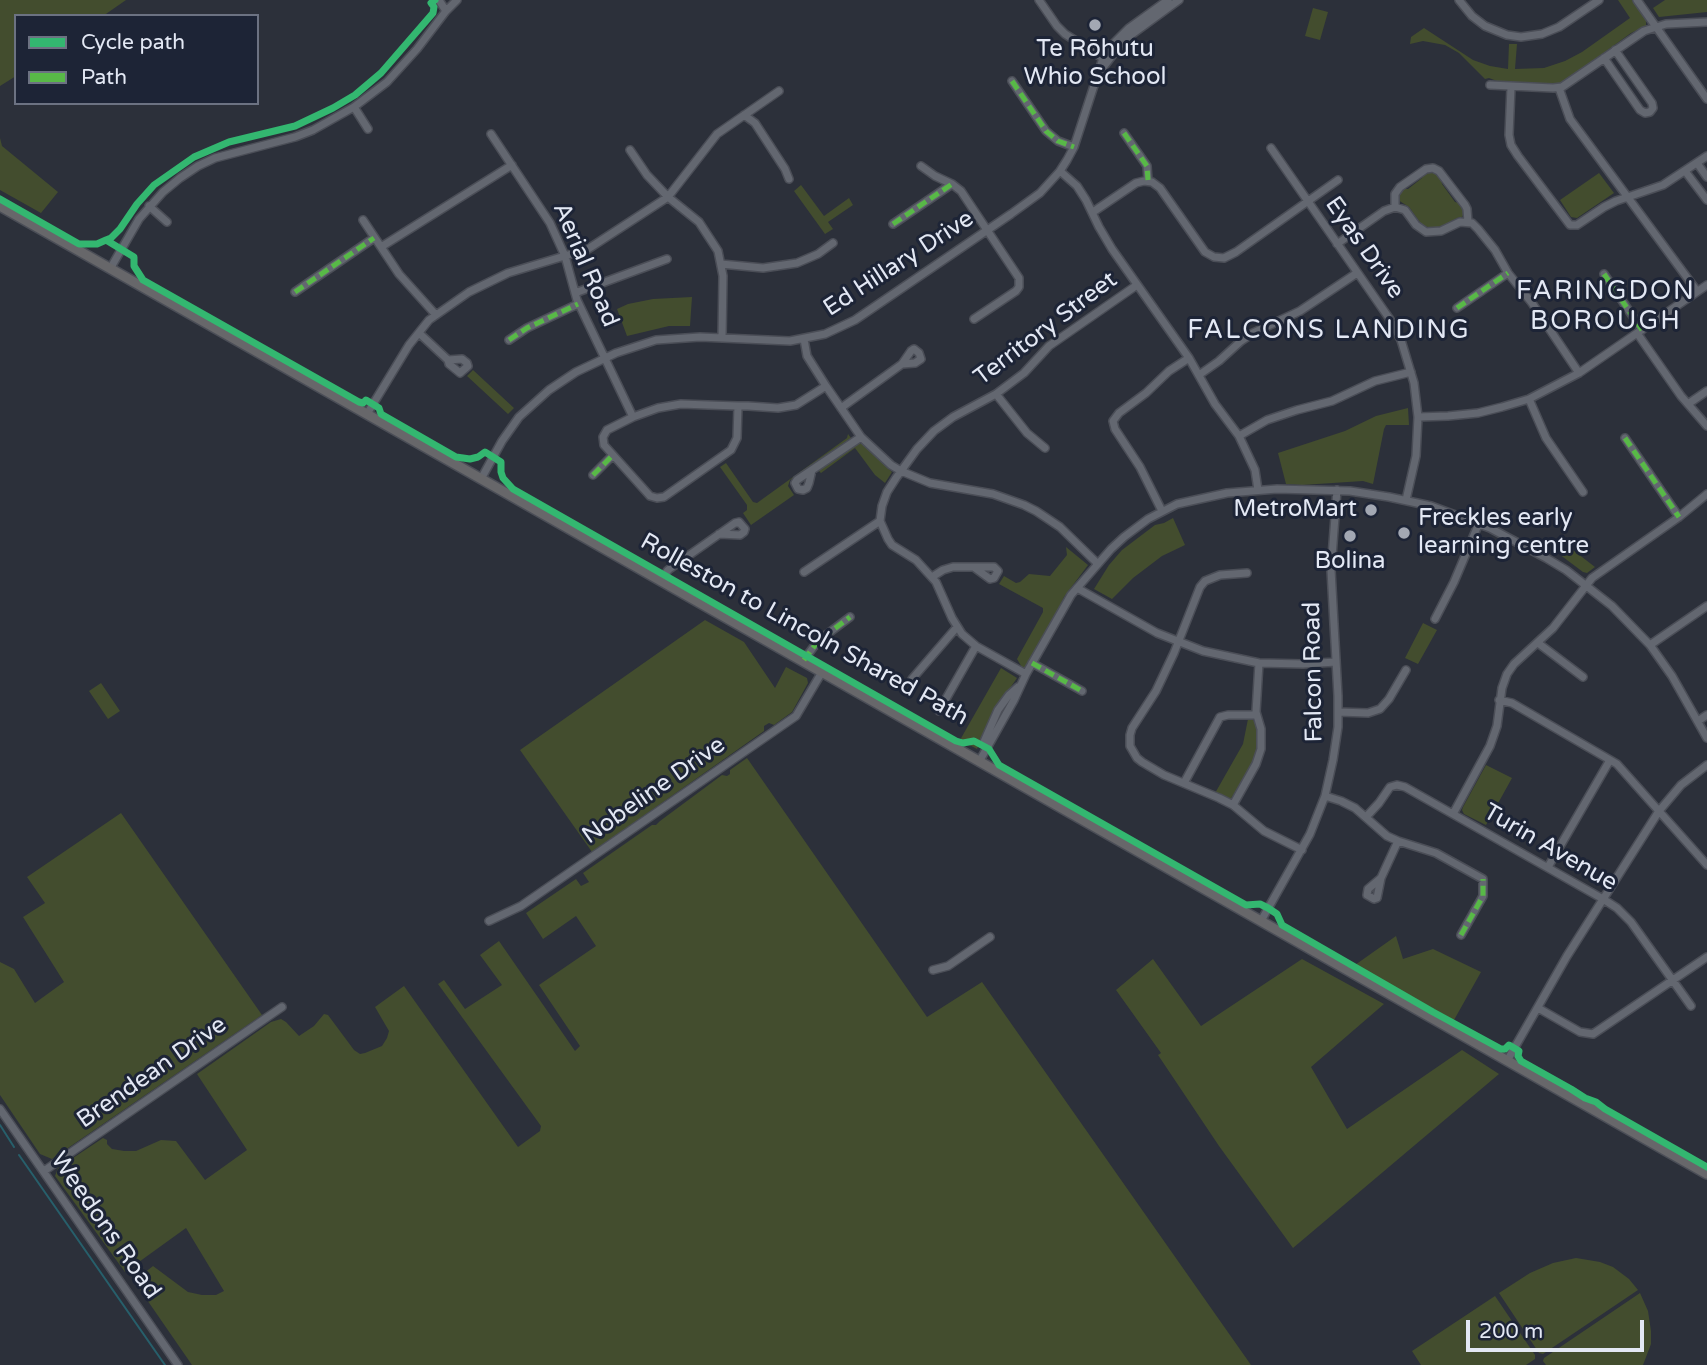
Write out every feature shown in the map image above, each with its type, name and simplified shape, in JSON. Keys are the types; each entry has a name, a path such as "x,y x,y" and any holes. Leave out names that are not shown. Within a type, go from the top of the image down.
{"main road":[{"path":"0,206 1707,1174"}],"street":[{"path":"439,0 446,11"},
{"path":"110,269 130,232 149,206 171,185 206,162 236,151 295,137 354,107 387,82 457,0"},
{"path":"1039,0 1065,34 1105,59"},
{"name":"Ed Hillary Drive","path":"481,479 519,417 549,390 576,372 605,358 656,341 700,337 775,341 825,334 855,320 1040,193 1060,171 1074,147 1105,59 1125,31 1168,0"},
{"name":"Ed Hillary Drive","path":"1105,59 1130,35 1179,0"},
{"path":"1459,0 1472,16 1485,26 1507,35 1521,37 1542,34 1559,27 1599,0"},
{"path":"1637,0 1707,99"},
{"path":"1490,85 1559,88 1641,32 1656,26 1707,22"},
{"path":"1604,58 1640,110 1650,112 1652,103 1615,50"},
{"path":"1012,81 1046,131 1058,141 1074,147"},
{"path":"1627,92 1639,84"},
{"path":"1511,87 1511,145 1572,226 1604,207 1663,185 1707,156"},
{"path":"1559,88 1570,118 1697,291"},
{"path":"367,414 409,345 429,320 469,292 508,273 588,249 668,197 716,134 779,91"},
{"path":"354,107 368,129"},
{"path":"744,115 755,123 789,179"},
{"path":"1124,133 1147,166 1148,180"},
{"name":"Aerial Road","path":"491,134 550,223 565,256 579,304 633,416"},
{"name":"Eyas Drive","path":"1271,148 1389,318 1401,340 1412,372 1418,418 1416,456 1406,500"},
{"path":"630,149 647,175 668,197 699,222 718,251 723,276 722,338"},
{"path":"1697,163 1707,177"},
{"path":"381,247 512,165"},
{"path":"921,166 952,184 967,198 1019,278 1016,290 974,319"},
{"path":"1395,207 1395,194 1400,187 1426,169 1433,168 1439,171 1465,205 1468,222"},
{"path":"1060,171 1077,186 1102,233 1189,358 1206,390 1239,436 1255,470 1258,490"},
{"path":"1685,171 1707,200"},
{"path":"1093,212 1136,183 1148,180 1160,188 1205,252 1224,258 1338,180"},
{"path":"893,224 952,184"},
{"path":"149,206 167,222"},
{"path":"1337,244 1384,211 1395,207 1405,210 1416,225 1426,232 1441,231 1454,224 1468,222 1475,225 1579,373"},
{"path":"363,220 399,274 436,315"},
{"path":"295,292 374,238"},
{"path":"721,264 763,268 797,263 818,254 833,243"},
{"path":"575,293 667,259"},
{"path":"1199,375 1253,333 1300,311 1357,273"},
{"path":"1457,308 1508,273"},
{"path":"1604,274 1688,404 1707,426"},
{"name":"Territory Street","path":"880,521 885,498 901,471 925,440 944,423 996,394 1024,373 1049,346 1137,285"},
{"path":"1418,418 1478,413 1529,399 1579,373 1707,285"},
{"path":"509,341 527,328 579,304"},
{"path":"419,333 448,360"},
{"path":"804,339 807,356 826,386 861,437 880,456 901,471 930,483 993,494 1024,505 1060,527 1098,564"},
{"path":"1162,511 1140,467 1115,429 1114,421 1119,413 1169,371 1189,358"},
{"path":"841,408 902,364"},
{"path":"1239,436 1267,420 1332,401 1375,381 1412,372"},
{"path":"738,406 737,438 731,450 664,497 650,496 604,444 603,438 607,430 633,416 658,408 681,404 738,406 778,408 796,405 826,386"},
{"path":"1688,404 1707,391"},
{"path":"996,394 1027,433 1045,448"},
{"path":"1529,399 1546,438 1583,492"},
{"path":"812,470 861,437"},
{"path":"1625,438 1679,517"},
{"path":"593,475 613,456"},
{"path":"977,760 998,710 1019,687 1066,602 1124,537 1177,504 1258,490 1337,490 1406,500 1479,523 1546,558 1612,606 1650,645 1672,676 1707,738"},
{"name":"Falcon Road","path":"1261,921 1310,834 1325,796 1334,760 1338,712 1331,570 1337,490"},
{"path":"1453,814 1490,746 1497,726 1503,682 1517,660 1538,643 1566,612 1591,578 1679,517 1707,494"},
{"path":"804,572 880,521 884,534 892,545 916,560 940,588 962,634 976,646 1026,674"},
{"path":"1435,619 1479,523"},
{"path":"661,581 668,570 719,534"},
{"path":"932,577 953,567 975,568"},
{"path":"1247,573 1220,575 1205,581 1156,691 1132,728 1130,740 1134,753 1142,762 1164,775 1233,805 1264,831 1302,850"},
{"path":"1077,587 1138,623 1178,642 1226,657 1259,663 1336,662"},
{"path":"1650,645 1707,606"},
{"path":"803,662 818,641 850,617"},
{"path":"912,678 957,627"},
{"path":"1538,643 1583,677"},
{"path":"939,710 976,646"},
{"path":"1032,663 1082,691"},
{"path":"1233,805 1256,764 1261,749 1261,729 1256,715 1259,663"},
{"path":"1338,712 1368,713 1380,709 1406,670"},
{"name":"Nobeline Drive","path":"489,920 522,906 796,716 822,672"},
{"path":"1499,700 1512,703 1625,771 1707,865"},
{"path":"1184,783 1220,717 1256,715"},
{"path":"1698,721 1707,715"},
{"path":"1548,867 1610,760"},
{"path":"1507,1061 1567,956 1659,811 1681,785 1707,765"},
{"name":"Turin Avenue","path":"1366,817 1387,790 1396,785 1405,786 1604,899 1631,922 1691,1006"},
{"path":"1325,796 1349,804 1379,830 1398,841 1436,853 1483,879 1483,897 1461,935"},
{"path":"1381,878 1398,841"},
{"path":"933,970 948,966 990,937"},
{"path":"1538,1008 1584,1034 1593,1034 1707,957"},
{"name":"Brendean Drive","path":"44,1171 282,1007"},
{"name":"Weedons Road","path":"0,1109 178,1365"}],"green space":[{"path":"0,0 126,0 106,14 14,14 14,77 0,86"},
{"path":"1618,0 1632,0 1646,19 1646,26 1631,33 1559,84 1502,83 1485,79 1459,53 1445,45 1423,41 1410,44 1411,37 1424,28 1473,60 1508,69 1509,44 1517,44 1515,69 1544,68 1582,52 1630,18"},
{"path":"1665,0 1707,0 1707,12 1659,17 1653,8"},
{"path":"1313,8 1328,12 1320,40 1305,36"},
{"path":"0,138 2,146 58,192 41,213 0,190"},
{"path":"1432,171 1441,178 1442,184 1455,202 1460,203 1464,213 1462,217 1441,227 1430,228 1422,225 1409,207 1398,200 1398,193"},
{"path":"1599,173 1614,193 1577,218 1571,217 1560,200"},
{"path":"801,185 824,216 849,198 853,205 828,222 833,229 825,234 794,191"},
{"path":"692,297 690,326 669,326 627,336 617,309 653,299"},
{"path":"473,370 514,408 508,414 467,376"},
{"path":"1408,408 1409,425 1386,425 1384,429 1373,484 1363,481 1286,484 1278,453 1345,431 1376,416"},
{"path":"848,434 851,438 790,480 788,486 794,495 751,525 743,513 747,510 747,505 720,467 726,463 753,502 757,503 847,438"},
{"path":"858,443 892,472 885,483 875,475 855,448 821,473 818,470"},
{"path":"1173,518 1185,545 1162,556 1133,578 1112,599 1094,589 1122,550 1155,525"},
{"path":"1066,547 1088,565 1064,597 1026,674 1017,659 1043,608 999,584 1004,576 1016,583 1029,574 1050,576 1067,555"},
{"path":"1569,547 1595,567 1587,573 1583,572 1559,554"},
{"path":"705,620 744,642 775,688 786,667 807,678 808,683 792,712 774,725 769,723 764,726 764,731 592,852 520,750"},
{"path":"1423,623 1437,630 1418,664 1405,658"},
{"path":"1001,668 1017,678 993,713 977,749 960,740"},
{"path":"101,683 120,711 108,719 89,691"},
{"path":"1248,719 1256,724 1258,747 1254,762 1228,803 1214,795 1243,744"},
{"path":"747,758 927,1017 982,982 1251,1365 192,1365 134,1281 153,1266 188,1292 216,1295 224,1291 186,1228 125,1272 55,1176 58,1168 103,1138 112,1149 124,1151 136,1151 161,1140 176,1141 205,1180 247,1150 197,1074 271,1022 281,1019 299,1036 314,1026 324,1014 328,1015 354,1050 360,1054 382,1046 389,1031 375,1007 404,986 518,1147 540,1131 541,1126 438,984 444,980 465,1009 502,985 480,955 499,941 575,1051 580,1046 539,985 596,946 576,916 543,939 526,913 576,879 581,886 589,882 583,873 652,825 656,825 722,775 730,774 730,770"},
{"path":"1486,765 1512,778 1486,825 1464,814 1462,810"},
{"path":"121,813 262,1015 52,1159 40,1154 0,1095 0,962 14,969 35,1003 64,982 23,917 45,903 27,877"},
{"path":"1396,936 1403,959 1433,949 1481,972 1454,1020 1355,965"},
{"path":"1153,959 1201,1026 1302,959 1384,1004 1311,1067 1347,1129 1462,1050 1499,1074 1293,1248 1219,1146 1158,1055 1161,1053 1116,990"},
{"path":"1576,1258 1613,1267 1638,1290 1543,1354 1539,1353 1499,1293 1530,1273 1553,1263"},
{"path":"1640,1293 1648,1311 1651,1331 1651,1344 1643,1365 1546,1365 1543,1361 1544,1358"},
{"path":"1495,1296 1535,1355 1535,1359 1526,1365 1421,1365 1412,1351"}],"waterway":[{"path":"0,1125 14,1147"},
{"path":"19,1155 165,1365"}],"marked path":[{"path":"1012,81 1046,131 1058,141 1074,147"},
{"path":"1124,133 1147,166 1148,180"},
{"path":"893,224 952,184"},
{"path":"295,292 374,238"},
{"path":"1457,308 1508,273"},
{"path":"1604,274 1642,330"},
{"path":"509,340 527,328 578,304"},
{"path":"1625,438 1679,517"},
{"path":"593,475 613,455"},
{"path":"804,660 818,641 850,617"},
{"path":"1032,663 1082,691"},
{"path":"1461,935 1483,896 1483,879"}],"cycle path":[{"path":"106,240 120,229 154,185 194,157 229,142 295,126 355,95 381,73 433,13 434,7 431,3 435,0"},
{"name":"Rolleston to Lincoln Shared Path","path":"0,199 79,244 97,244 106,240 134,257 134,266 143,280 359,402 366,400 379,408 381,414 456,457 470,459 485,452 501,462 503,478 513,489 956,741 974,741 989,749 999,765 1246,905 1260,904 1268,908 1277,914 1282,925 1501,1049 1509,1045 1519,1051 1521,1061 1707,1167"}],"place":[{"name":"Te Rōhutu Whio School","path":"1095,25"},
{"name":"MetroMart","path":"1371,510"},
{"name":"Freckles early learning centre","path":"1404,533"},
{"name":"Bolina","path":"1350,536"}],"district":[{"name":"FARINGDON BOROUGH","path":"1606,307"},
{"name":"FALCONS LANDING","path":"1329,331"}]}
